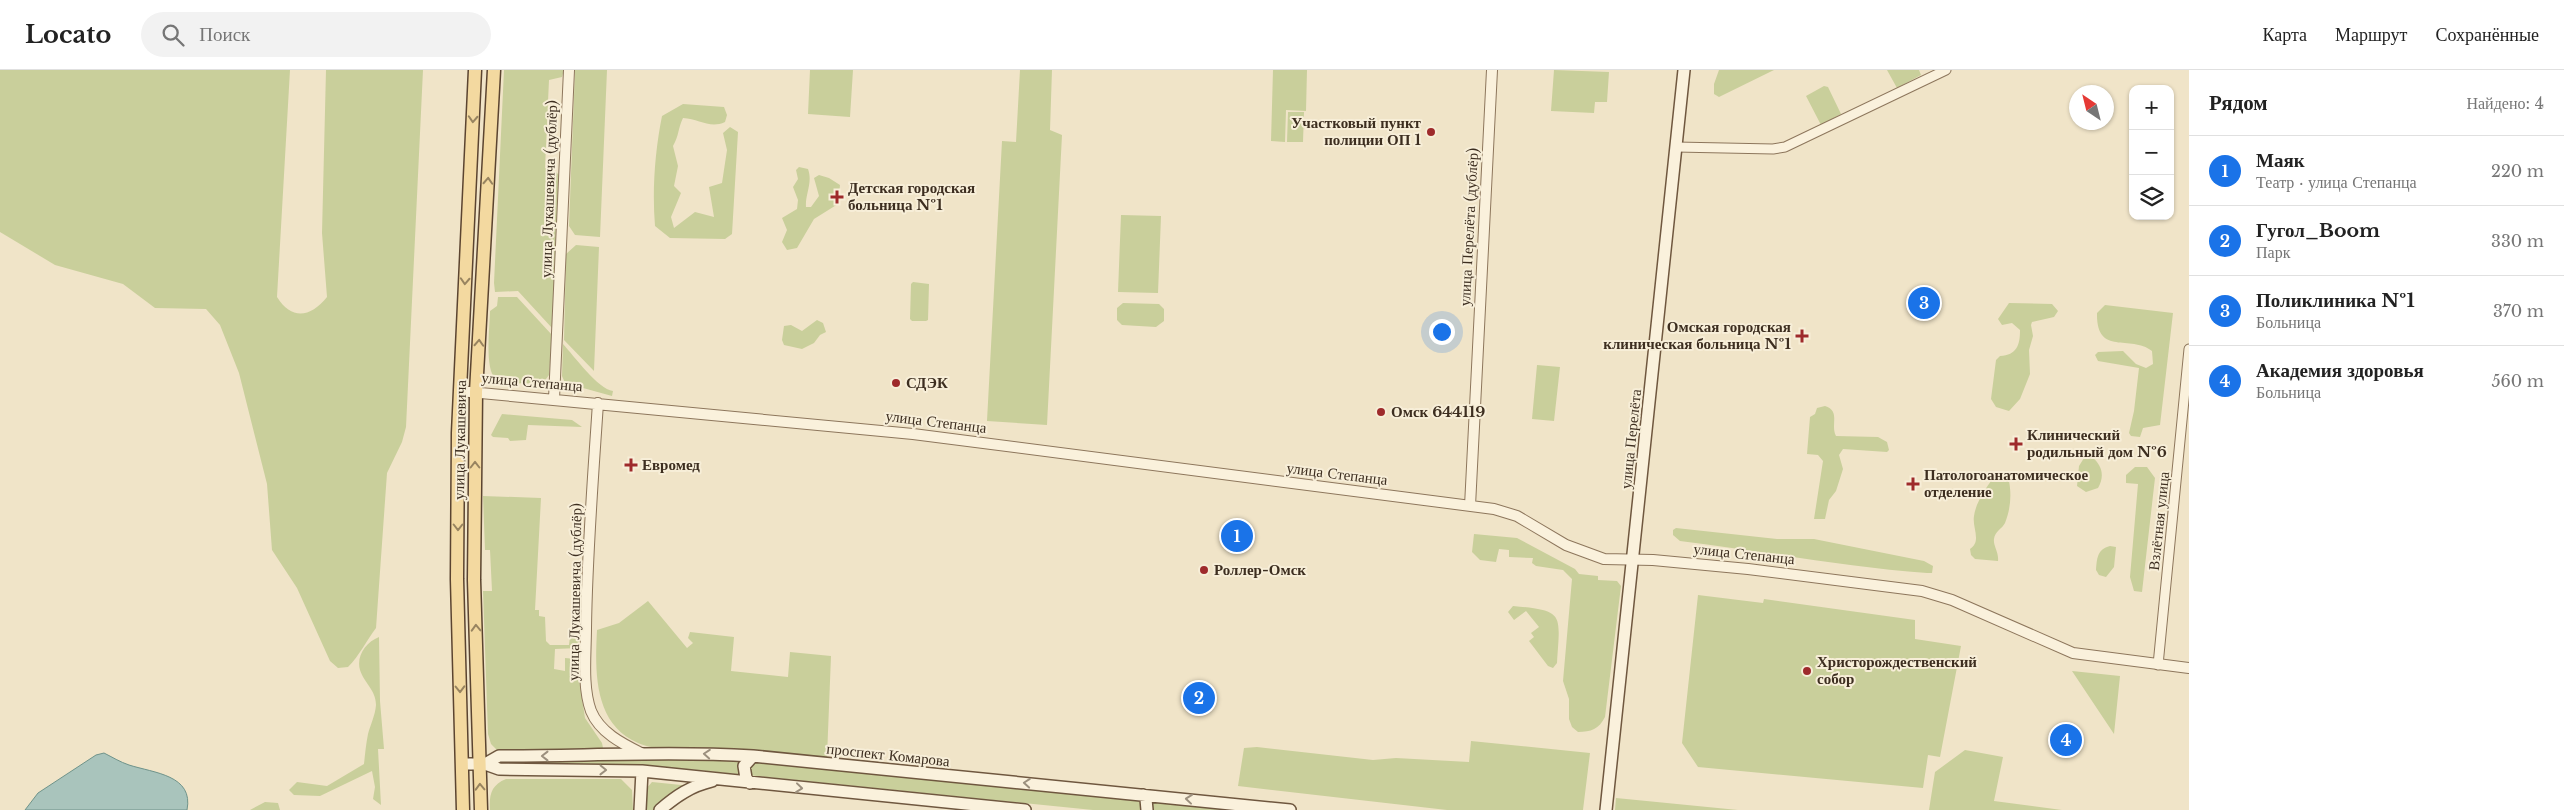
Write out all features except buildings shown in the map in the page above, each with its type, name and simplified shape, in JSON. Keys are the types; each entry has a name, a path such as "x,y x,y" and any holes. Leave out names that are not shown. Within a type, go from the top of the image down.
{"main road":[{"name":"улица Лукашевича","path":"464,810 457,579 459,391 475,70"},
{"name":"улица Лукашевича","path":"481,810 482,764 474,580 476,392 494,70"},
{"name":"улица Перелёта","path":"1606,810 1684,70"},
{"name":"проспект Комарова","path":"482,764 499,756 607,756 697,753 754,756 1264,809 1290,810"},
{"path":"750,783 744,772 748,760 754,756"},
{"name":"проспект Комарова","path":"462,764 482,764 499,769 642,771 1025,810"},
{"path":"640,810 642,771"},
{"path":"660,810 677,795 698,785 720,780"},
{"path":"1143,795 1148,805 1147,810"}],"street":[{"name":"улица Лукашевича (дублёр)","path":"554,399 569,70"},
{"name":"улица Перелёта (дублёр)","path":"1470,506 1492,70"},
{"path":"1676,148 1773,149 1785,147 1946,70"},
{"name":"Взлётная улица","path":"2158,665 2189,349"},
{"name":"улица Степанца","path":"459,391 913,434 1494,509 1517,516 1588,554 1604,559 1748,569 1922,591 1952,600 2073,653 2189,668"},
{"name":"улица Лукашевича (дублёр)","path":"598,404 586,604 586,664 591,710 607,732 645,755"},
{"path":"607,732 612,745 607,756"}],"green space":[{"path":"0,70 290,70 277,297 289,310 302,314 315,309 327,297 322,233 326,70 423,70 406,427 402,442 387,473 376,628 348,667 338,668 330,661 297,588 272,550 267,484 239,373 220,325 206,309 155,308 123,284 55,265 0,232"},
{"path":"504,70 564,70 562,77 549,80 545,168 555,171 559,175 552,328 518,291 495,292"},
{"path":"575,70 607,70 600,237 575,235 569,226"},
{"path":"810,70 853,70 850,117 808,114"},
{"path":"1020,70 1052,70 1050,130 1062,135 1047,425 987,421 1002,141 1016,142"},
{"path":"1273,70 1307,70 1306,111 1286,110 1285,142 1271,141"},
{"path":"1554,70 1609,72 1607,102 1595,102 1594,113 1551,111"},
{"path":"1719,70 1774,70 1719,97 1714,94 1714,84"},
{"path":"1887,70 1919,70 1921,75 1897,88"},
{"path":"1824,86 1828,87 1841,114 1821,125 1806,96"},
{"path":"683,104 724,107 727,115 725,122 720,124 709,124 683,118 673,146 678,166 674,186 681,193 671,217 674,228 695,212 714,217 709,187 722,183 727,150 723,133 730,127 738,132 732,234 725,239 670,238 655,226 655,171 662,116"},
{"path":"1288,112 1304,112 1303,142 1287,142"},
{"path":"799,167 808,169 809,174 806,207 811,207 819,196 814,178 819,175 829,178 840,185 838,204 814,219 797,248 787,250 782,242 787,230 782,218 797,209 798,200 793,187 798,179 796,170"},
{"path":"1121,215 1161,216 1158,293 1118,292"},
{"path":"576,245 599,247 594,371 564,340 566,254"},
{"path":"913,282 929,284 928,320 926,321 912,321 910,319 911,284"},
{"path":"498,297 517,297 552,335 549,375 543,383 500,381 492,374 489,357 490,311 497,306"},
{"path":"1123,303 1159,304 1164,309 1164,321 1156,327 1122,325 1117,320 1117,308"},
{"path":"2009,303 2052,304 2058,311 2054,317 2032,322 2033,336 2029,350 2030,374 2020,399 2009,411 1996,407 1991,399 1996,360 2000,356 2014,351 2019,340 2020,330 2012,323 2002,325 1998,319"},
{"path":"2105,305 2173,313 2160,425 2143,428 2140,437 2131,436 2129,433 2134,411 2139,368 2098,361 2095,355 2098,352 2123,351 2136,364 2146,368 2153,364 2152,351 2143,346 2108,340 2102,335 2098,327 2097,313"},
{"path":"817,320 823,323 826,332 820,335 814,343 802,349 784,345 782,340 784,326 791,325 802,331"},
{"path":"563,344 593,378 607,389 613,391 612,396 565,383 562,376"},
{"path":"1537,365 1560,367 1554,421 1532,419"},
{"path":"1825,406 1833,411 1834,432 1836,436 1878,437 1887,442 1889,450 1887,452 1843,449 1839,455 1843,469 1836,491 1829,500 1825,519 1814,519 1823,461 1818,455 1807,454 1810,417 1815,414 1817,408"},
{"path":"502,414 572,420 582,427 528,425 526,440 510,441 508,438 493,437 491,435"},
{"path":"2092,457 2100,467 2102,475 2098,488 2086,492 2077,486 2079,466 2084,458"},
{"path":"2135,467 2147,467 2155,478 2142,592 2134,591 2130,577 2138,484 2126,483 2126,475"},
{"path":"1997,473 2008,477 2010,494 2009,512 2005,523 1994,539 1998,561 1975,559 1971,555 1970,549 1974,546 1976,538 1975,510 1983,493"},
{"path":"483,496 541,498 535,610 539,610 539,616 545,617 546,641 550,645 569,645 573,612 578,616 579,648 555,649 554,669 565,671 565,658 576,659 585,718 602,743 603,748 600,751 500,753 491,744 488,734 483,591 492,591 490,550 485,550"},
{"path":"1676,528 1777,539 1814,539 1924,561 1933,566 1932,573 1865,567 1680,541 1673,535 1673,530"},
{"path":"1474,534 1517,538 1575,569 1579,574 1598,576 1598,580 1617,581 1621,586 1605,717 1594,729 1578,732 1572,727 1569,719 1569,699 1563,681 1572,579 1563,570 1536,566 1532,563 1533,558 1509,557 1509,550 1499,549 1496,562 1480,560 1472,552"},
{"path":"2110,546 2116,547 2114,567 2106,577 2099,575 2096,570 2097,562 2098,555 2102,549"},
{"path":"1698,595 1763,603 1764,599 1915,620 1915,639 1961,646 1940,757 1928,755 1923,788 1698,767 1682,743"},
{"path":"648,601 687,648 693,643 688,638 690,632 734,637 731,671 788,677 790,652 831,656 827,757 706,748 671,749 646,746 623,734 612,723 600,694 596,662 597,630 619,623"},
{"path":"1513,606 1542,610 1551,613 1556,618 1559,634 1557,663 1553,668 1548,666 1529,641 1534,637 1531,633 1539,627 1526,611 1514,620 1508,612"},
{"path":"379,637 380,701 384,749 378,749 381,805 373,799 375,787 372,771 320,796 294,795 289,790 297,782 327,786 364,764 368,734 376,705 374,695 360,670 359,660 366,646"},
{"path":"2072,671 2120,676 2114,734"},
{"path":"1471,741 1590,753 1583,810 1447,810 1238,786 1244,748 1257,747 1373,760 1396,758 1469,762"},
{"path":"1965,750 2003,757 1994,801 2062,810 1929,810 1935,772"},
{"path":"696,758 757,762 1251,810 1093,810 698,770 637,766 498,765 498,762"},
{"path":"506,779 621,779 632,790 633,810 490,810 490,800 494,787"},
{"path":"652,782 691,786 654,810 643,810 646,789"},
{"path":"1616,798 1738,810 1615,810"},
{"path":"265,802 278,803 280,810 250,810"}],"water":[{"path":"104,753 126,764 170,777 178,782 188,798 187,810 25,810 38,793 96,755"}],"place":[{"name":"Участковый пункт полиции ОП 1","path":"1431,132"},
{"name":"Детская городская больница №1","path":"837,197"},
{"name":"Поликлиника №1","path":"1924,303"},
{"name":"Омская городская клиническая больница №1","path":"1802,336"},
{"name":"СДЭК","path":"896,383"},
{"name":"Омск 644119","path":"1381,412"},
{"name":"Клинический родильный дом №6","path":"2016,444"},
{"name":"Евромед","path":"631,465"},
{"name":"Патологоанатомическое отделение","path":"1913,484"},
{"name":"Маяк","path":"1237,536"},
{"name":"Роллер-Омск","path":"1204,570"},
{"name":"Христорождественский собор","path":"1807,671"},
{"name":"Гугол_Boom","path":"1199,698"},
{"name":"Академия здоровья","path":"2066,740"}]}
